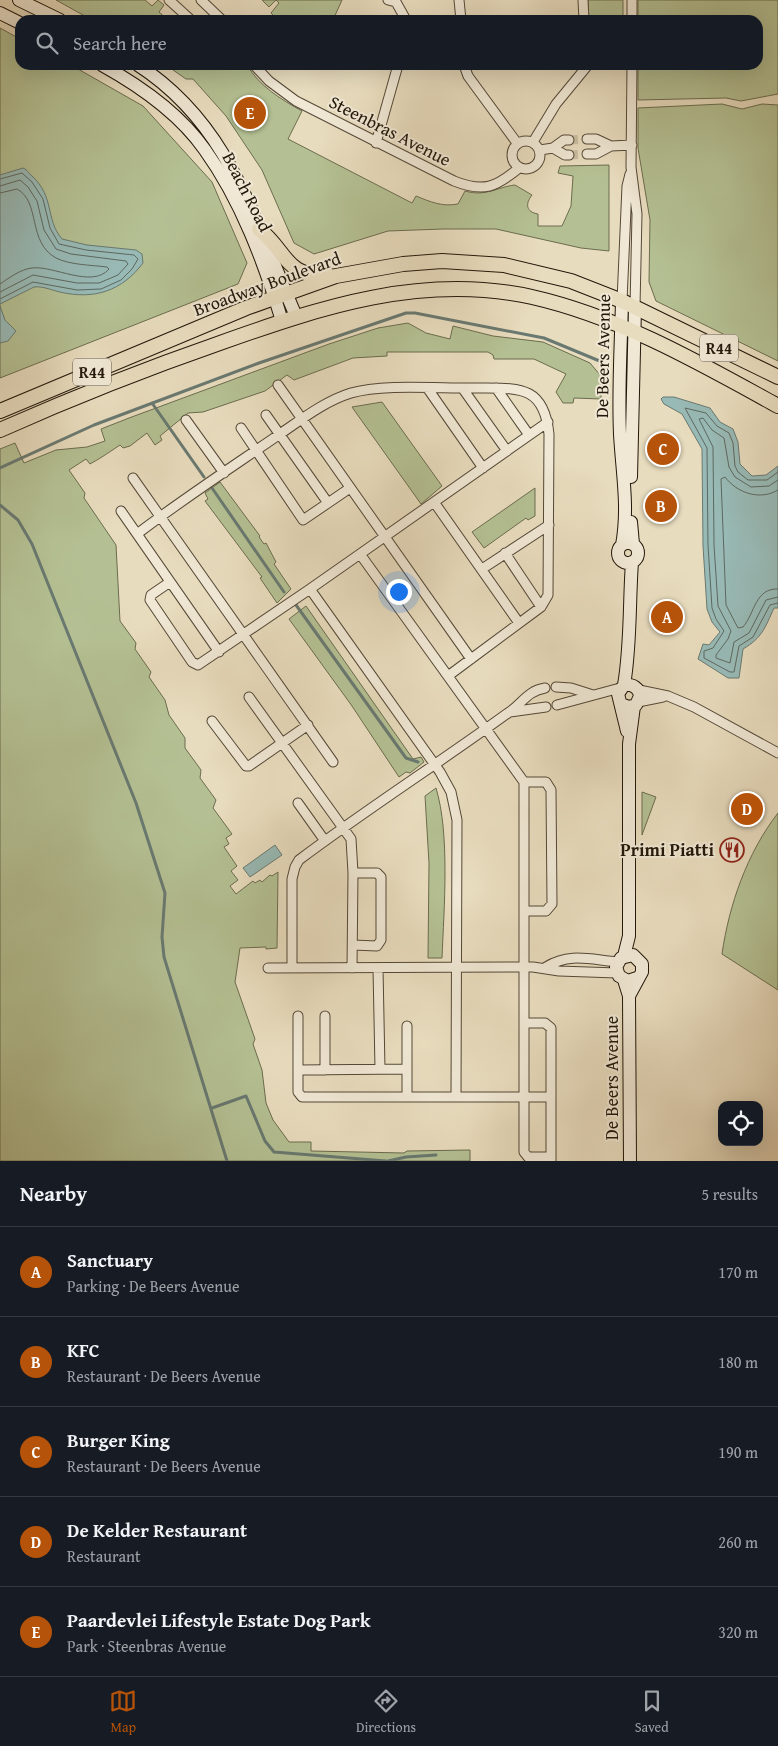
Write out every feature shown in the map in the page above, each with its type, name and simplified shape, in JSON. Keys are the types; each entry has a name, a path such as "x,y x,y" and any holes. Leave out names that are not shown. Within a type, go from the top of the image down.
{"main road":[{"path":"259,229 269,237 290,266 308,274 336,276"},
{"name":"Broadway Boulevard","path":"0,410 246,308 336,276 403,264 442,261 480,262 543,274 628,304 778,377"},
{"name":"R44","path":"0,430 161,363 296,316 406,290 454,288 531,297 576,310 660,343 778,406"}],"street":[{"path":"19,0 50,15"},
{"path":"169,0 186,15"},
{"path":"201,0 217,15"},
{"path":"388,0 396,2 403,15"},
{"path":"459,0 460,15"},
{"path":"583,0 584,15"},
{"path":"632,0 632,15"},
{"path":"0,13 15,20"},
{"name":"Beach Road","path":"110,70 149,95 170,112 204,148 233,197 281,297 296,316"},
{"name":"Beach Road","path":"145,70 176,94 216,139 232,166 259,229 281,297 282,321"},
{"name":"Steenbras Avenue","path":"259,70 269,81 296,101 454,181 468,186 501,183 519,168"},
{"path":"376,142 397,70"},
{"path":"466,70 468,76 517,143"},
{"path":"534,142 556,104 584,70"},
{"name":"De Beers Avenue","path":"627,544 625,479 620,434 621,328 628,304 638,214 632,167 632,70"},
{"path":"587,139 596,139 611,146"},
{"path":"525,140 534,142 540,150 541,157 536,165 528,169 519,168 512,156 517,143 525,140"},
{"path":"540,150 553,148 564,140 569,140"},
{"path":"587,154 596,154 611,146 632,145"},
{"path":"553,148 565,155 569,155"},
{"name":"De Beers Avenue","path":"627,544 635,333 628,304 627,186 632,167"},
{"path":"278,385 471,659"},
{"path":"496,388 529,435"},
{"path":"137,534 255,450 337,398 373,389 496,388 529,392 535,396 542,406 548,422 549,524 547,598 541,607 448,676"},
{"path":"428,389 483,468"},
{"path":"463,389 506,451"},
{"path":"266,415 328,503"},
{"path":"186,420 224,473"},
{"path":"170,582 151,595 150,600 192,662 200,665 548,422"},
{"path":"241,428 303,520 350,488"},
{"path":"133,478 333,762"},
{"path":"434,502 519,623"},
{"path":"121,511 219,652"},
{"path":"482,569 549,524"},
{"path":"268,968 546,967 559,970 597,972 624,965 642,964 642,972 637,978 628,981 624,965 629,936 629,594 627,561 618,553 627,544 638,554 627,561"},
{"path":"360,554 524,782 525,911 524,967 524,1022 524,1096 525,1154 528,1157 551,1159 551,1028 546,1023 524,1022"},
{"path":"505,554 541,607"},
{"path":"310,588 434,764 451,792 456,811 456,1097"},
{"path":"556,687 571,688 597,695 668,696 694,707 778,752"},
{"path":"292,968 292,872 299,860 343,827 510,712 526,695 545,688"},
{"path":"557,705 597,695 629,696"},
{"path":"249,697 351,839 354,873 352,968"},
{"path":"510,712 546,707"},
{"path":"212,721 246,766 249,766 308,725"},
{"path":"524,782 548,783 551,788 552,800 552,904 546,911 525,911"},
{"path":"298,803 325,841"},
{"path":"353,945 377,946 382,940 381,877 377,873 354,873"},
{"path":"546,967 559,959 576,957 624,965"},
{"path":"597,960 597,972"},
{"name":"De Beers Avenue","path":"624,965 629,996 630,1161"},
{"path":"378,968 380,1069"},
{"name":"De Beers Avenue","path":"629,996 637,978"},
{"path":"298,1016 298,1092 304,1097 551,1096"},
{"path":"325,1016 325,1070"},
{"path":"407,1026 407,1097"},
{"path":"298,1070 407,1069"}],"green space":[{"path":"56,0 145,0 152,6 158,0 164,5 159,12 162,15 83,15"},
{"path":"262,0 276,0 269,7"},
{"path":"276,0 342,0 335,15 273,15 271,13 279,3"},
{"path":"588,0 623,0 623,15 588,15"},
{"path":"638,0 778,0 778,94 741,101 726,98 638,100 638,70 763,70 763,15 638,15"},
{"path":"0,28 15,36 15,70 80,70 143,106 212,182 247,263 238,284 0,378"},
{"path":"173,70 250,70 264,86 302,111 288,139 412,203 416,196 442,204 458,204 465,191 479,193 515,185 532,195 528,201 528,207 531,211 538,214 538,226 562,226 571,206 573,176 558,173 560,166 609,165 609,251 581,248 496,229 443,229 388,231 314,254 294,243 262,170 226,116 193,79 186,79"},
{"path":"722,104 742,109 762,104 778,105 778,361 656,301 649,282 650,220 638,148 638,108"},
{"path":"408,323 426,333 450,339 453,326 493,336 543,342 590,363 601,376 601,399 574,398 573,403 563,403 556,392 566,374 534,359 494,359 493,355 488,352 387,352 387,356 353,358 294,380 287,375 265,391 203,412 188,413 160,436 162,440 155,445 147,433 130,446 123,448 120,445 90,464 86,459 69,470 85,493 84,498 116,545 120,621 136,643 135,649 151,672 149,677 165,700 169,715 185,738 185,748 201,770 200,778 216,800 213,808 232,834 226,838 229,844 224,847 237,866 231,871 238,880 230,886 236,894 253,881 255,883 260,880 262,882 270,875 272,876 278,872 277,948 240,948 235,982 255,1039 253,1044 262,1070 266,1103 273,1120 289,1142 311,1142 311,1151 404,1153 407,1151 470,1150 470,1161 0,1161 0,449 15,443 24,463 56,450 87,447 105,441 101,429 129,418 329,344 378,328"},
{"path":"382,402 442,486 421,504 352,407"},
{"path":"220,482 264,544 266,543 276,562 274,564 291,589 277,603 260,578 262,577 205,501 208,499 205,493"},
{"path":"535,488 535,516 528,520 526,518 484,548 472,532"},
{"path":"306,606 413,759 421,757 424,762 410,773 406,772 399,777 352,706 289,619"},
{"path":"436,788 445,849 442,958 428,958 429,863 425,796"},
{"path":"642,792 656,797 642,835"},
{"path":"778,813 778,990 722,954 729,917 741,880 757,845"}],"water":[{"path":"23,168 39,184 44,192 53,224 62,239 87,245 136,250 142,254 143,263 135,273 116,287 96,294 72,294 34,287 0,304 0,175"},
{"path":"0,306 5,320 16,331 8,341 0,343"},
{"path":"663,397 674,397 710,408 720,422 733,429 738,442 740,464 752,476 766,475 778,466 778,608 774,608 765,627 755,641 743,649 739,678 728,678 698,659 703,644 709,645 720,632 712,622 707,609 703,546 702,449 682,414 664,404 661,399"},
{"path":"275,845 282,855 250,877 243,868"}],"waterway":[{"path":"0,468 94,425 259,363 406,313 415,313 544,338 602,362"},
{"path":"152,403 204,477"},
{"path":"212,488 284,592"},
{"path":"0,505 18,520 32,544 136,803 165,893 162,937 164,957 227,1161"},
{"path":"296,605 406,758 418,762"},
{"path":"212,1108 246,1096 265,1141 274,1152 386,1161"},
{"path":"388,1161 406,1157 436,1155"}],"tunnel":[{"path":"569,140 587,139"},
{"path":"569,155 587,154"}],"place":[{"name":"Paardevlei Lifestyle Estate Dog Park","path":"250,113"},
{"name":"Burger King","path":"663,449"},
{"name":"KFC","path":"661,506"},
{"name":"Sanctuary","path":"667,617"},
{"name":"De Kelder Restaurant","path":"747,809"},
{"name":"Primi Piatti","path":"732,850"}]}
